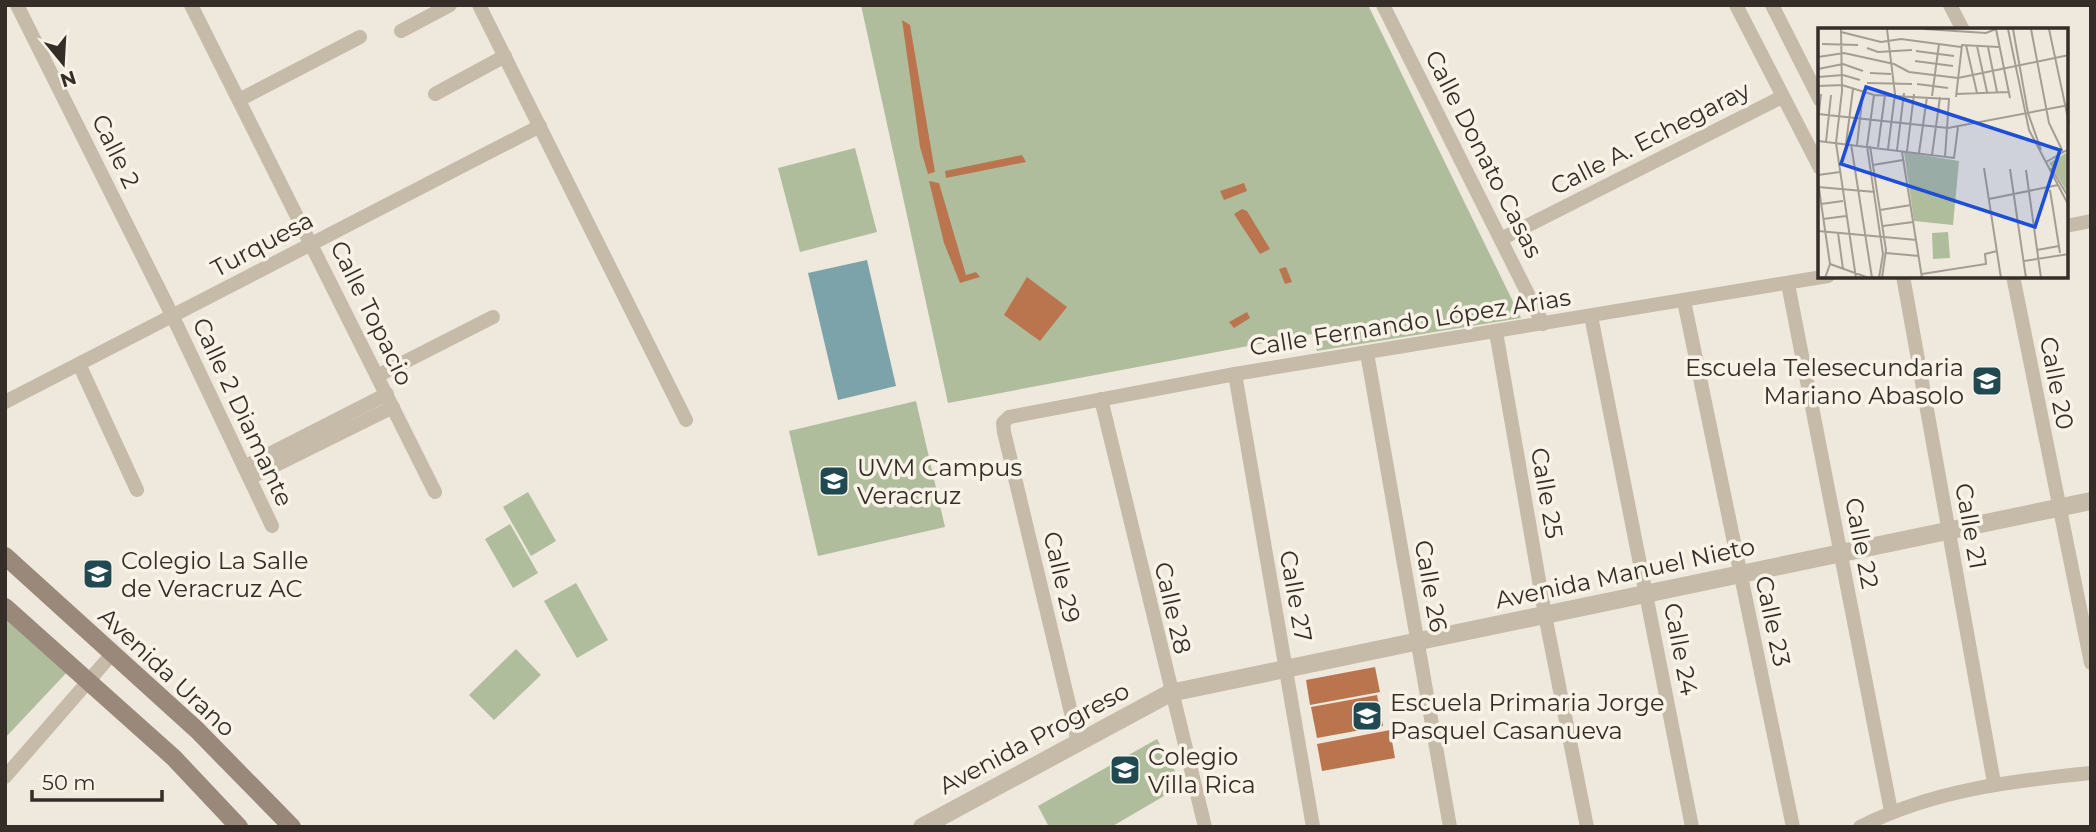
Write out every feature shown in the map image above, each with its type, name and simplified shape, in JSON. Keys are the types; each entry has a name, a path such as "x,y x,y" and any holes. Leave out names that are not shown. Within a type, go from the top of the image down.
{"main road":[{"name":"Avenida Urano","path":"5,556 197,730 292,827"},
{"path":"5,607 174,758 239,827"}],"street":[{"name":"Calle 2","path":"18,5 173,317"},
{"path":"401,31 450,5"},
{"path":"479,5 686,420"},
{"name":"Calle Donato Casas","path":"1383,5 1543,324"},
{"path":"1736,5 1818,166"},
{"path":"1772,5 1818,98"},
{"path":"1950,5 1962,28"},
{"name":"Calle Topacio","path":"194,6 435,492"},
{"path":"239,100 360,37"},
{"path":"435,94 505,56"},
{"name":"Calle A. Echegaray","path":"1502,239 1782,97"},
{"name":"Turquesa","path":"5,402 540,127"},
{"path":"2068,226 2091,220"},
{"name":"Calle Fernando López Arias","path":"1003,423 1009,417 1234,374 1818,278"},
{"name":"Calle 21","path":"1903,278 1994,783"},
{"name":"Calle 20","path":"2013,278 2091,663"},
{"name":"Calle 22","path":"1788,284 1891,811"},
{"name":"Calle 23","path":"1684,301 1793,827"},
{"name":"Calle 24","path":"1591,316 1692,827"},
{"name":"Calle 2 Diamante","path":"173,317 272,526"},
{"path":"377,376 493,317"},
{"name":"Calle 25","path":"1496,332 1545,615 1587,827"},
{"name":"Calle 26","path":"1367,353 1450,827"},
{"path":"79,364 136,490"},
{"name":"Calle 27","path":"1234,374 1313,827"},
{"name":"Calle 28","path":"1101,399 1170,693 1205,827"},
{"path":"247,473 390,401"},
{"name":"Calle 29","path":"1003,423 1078,742"},
{"name":"Avenida Manuel Nieto","path":"1170,693 2091,501"},
{"path":"5,777 113,654"},
{"name":"Avenida Progreso","path":"922,827 1170,693"},
{"path":"1860,827 1891,811 1994,783 2091,774"}],"green space":[{"path":"861,5 1368,5 1521,318 1317,351 1312,334 948,403"},
{"path":"855,148 877,232 800,252 778,168"},
{"path":"916,401 945,527 818,556 789,431"},
{"path":"528,492 556,541 531,556 503,507"},
{"path":"510,524 538,573 513,588 485,539"},
{"path":"576,583 608,640 577,658 544,601"},
{"path":"5,619 69,670 5,738"},
{"path":"516,649 541,675 494,720 469,695"},
{"path":"1157,739 1183,785 1111,827 1049,827 1038,806"}],"water":[{"path":"867,260 896,386 838,400 808,273"}],"building":[{"path":"902,20 910,25 935,172 928,174 920,147"},
{"path":"1022,155 1026,162 946,178 945,171"},
{"path":"929,181 939,183 966,275 976,272 980,277 960,283 944,243"},
{"path":"1244,183 1247,191 1224,200 1220,191"},
{"path":"1242,209 1247,211 1270,249 1260,254 1234,214"},
{"path":"1286,267 1292,282 1285,284 1279,269"},
{"path":"1027,277 1067,307 1040,341 1004,315"},
{"path":"1247,312 1250,318 1234,328 1229,322"},
{"path":"1375,667 1380,692 1310,705 1306,680"},
{"path":"1377,695 1383,726 1317,738 1311,707"},
{"path":"1390,730 1395,758 1322,771 1317,744"}],"place":[{"name":"Escuela Telesecundaria Mariano Abasolo","path":"1987,381"},
{"name":"UVM Campus Veracruz","path":"834,481"},
{"name":"Colegio La Salle de Veracruz AC","path":"98,574"},
{"name":"Escuela Primaria Jorge Pasquel Casanueva","path":"1367,716"},
{"name":"Colegio Villa Rica","path":"1125,770"}]}
